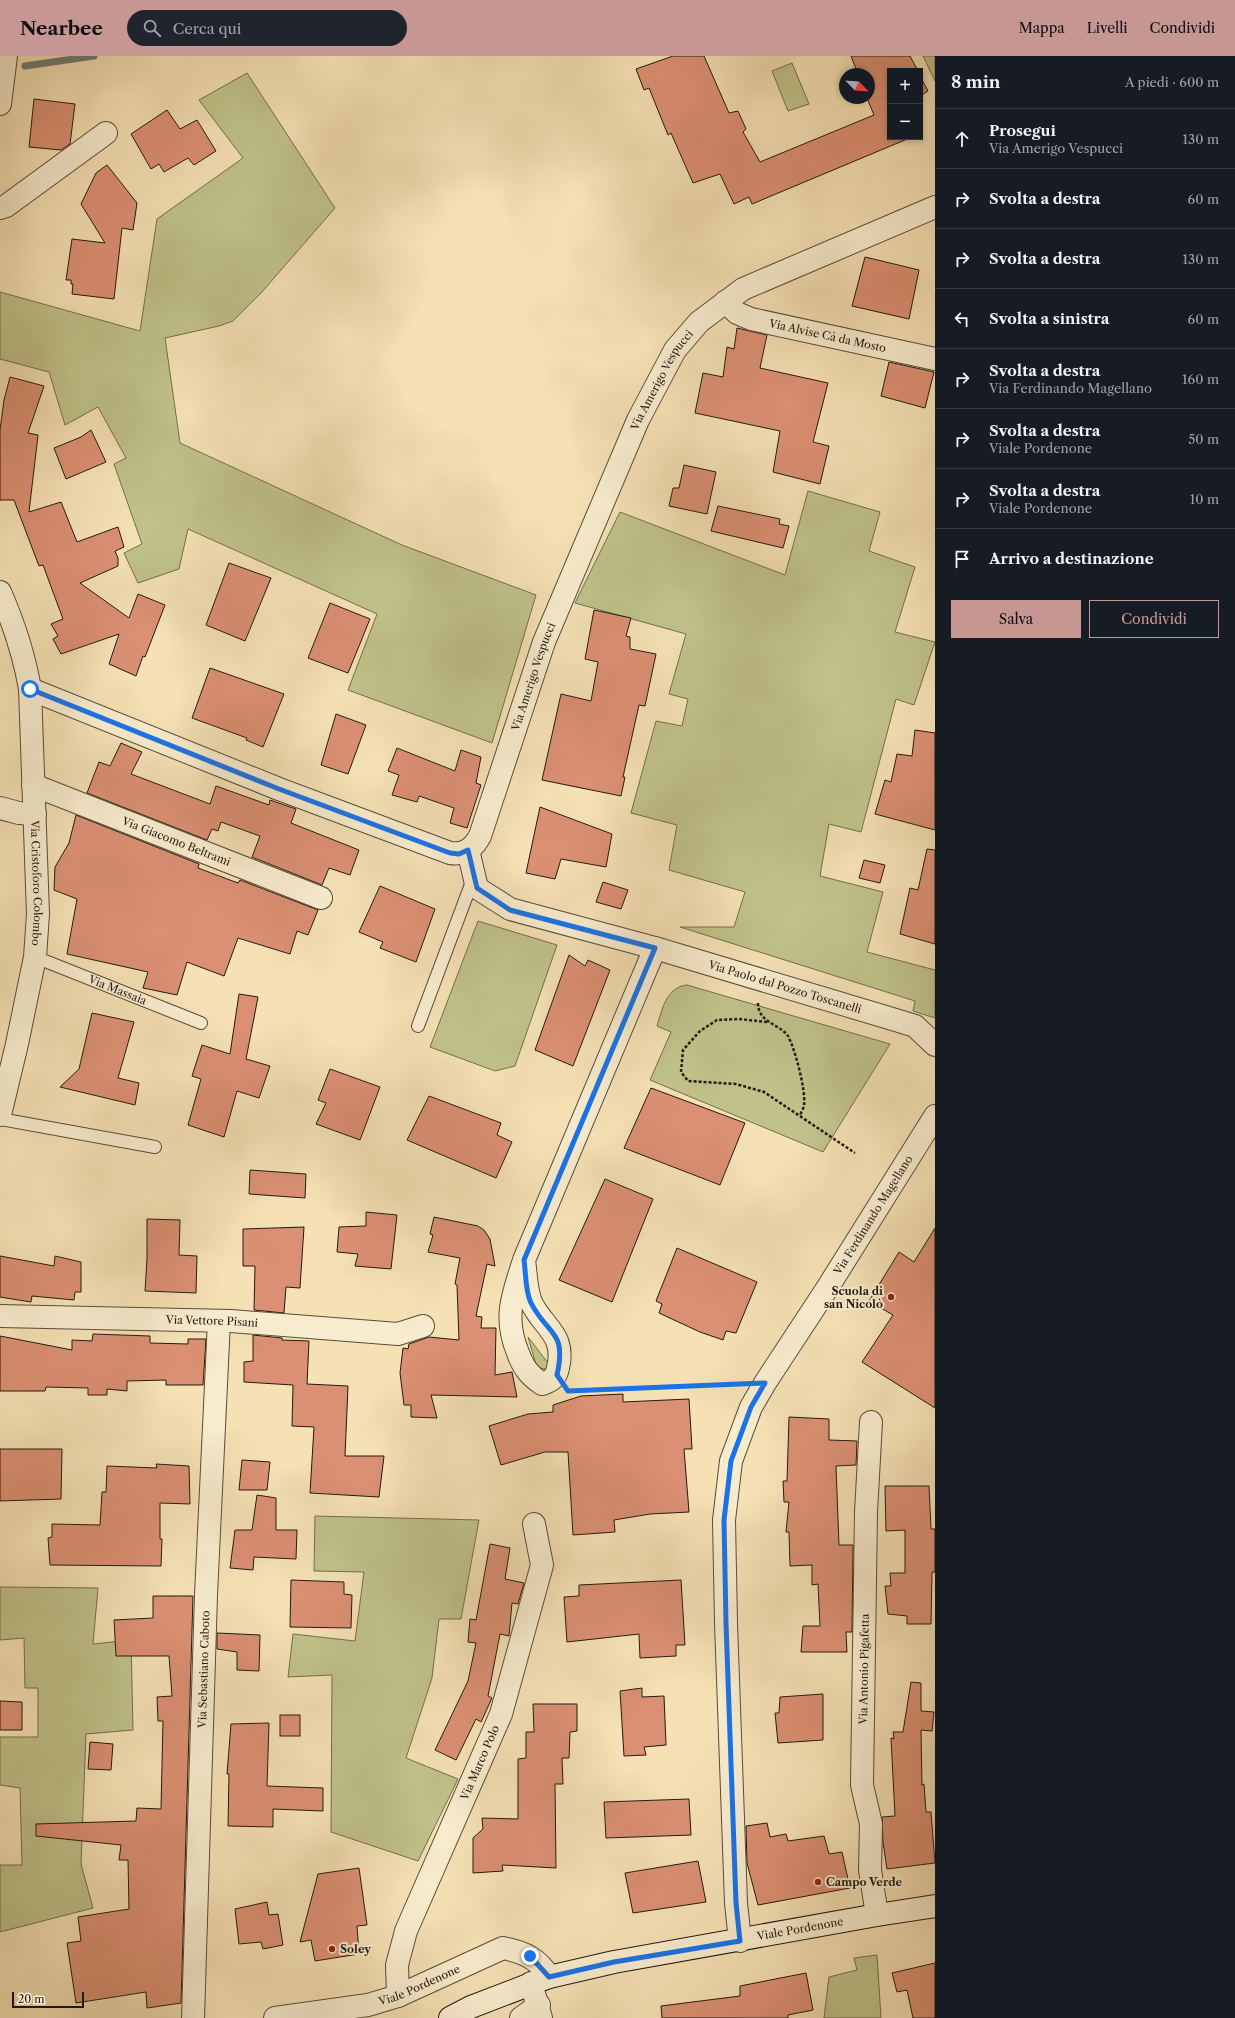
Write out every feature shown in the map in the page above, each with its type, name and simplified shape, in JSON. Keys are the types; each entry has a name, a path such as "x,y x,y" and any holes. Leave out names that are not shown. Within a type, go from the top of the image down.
{"street":[{"path":"0,104 6,56"},
{"path":"0,208 6,206 106,133"},
{"name":"Via Amerigo Vespucci","path":"468,850 475,845 480,836 544,642 638,420 675,350 699,322 743,289 935,207"},
{"name":"Via Alvise Cà da Mosto","path":"725,302 737,313 752,319 935,360"},
{"name":"Via Cristoforo Colombo","path":"0,592 21,647 30,689 38,914 35,957 17,1044 0,1115"},
{"path":"30,689 279,789 450,853 459,854 468,850"},
{"name":"Via Giacomo Beltrami","path":"33,785 321,898"},
{"name":"Via Cristoforo Colombo","path":"0,808 19,813 35,814"},
{"name":"Via Paolo dal Pozzo Toscanelli","path":"468,850 477,888 510,910 655,948 757,980 925,1025 935,1045"},
{"path":"524,1260 531,1302 560,1344 560,1360 557,1375 550,1382 542,1384 532,1378 524,1368 510,1333 509,1316 524,1260 655,948"},
{"name":"Via Ferdinando Magellano","path":"740,1941 736,1903 724,1520 731,1461 751,1407 765,1383 926,1149 935,1116"},
{"name":"Via Vettore Pisani","path":"0,1316 252,1322 398,1334 423,1326"},
{"name":"Via Sebastiano Caboto","path":"193,2018 206,1595 219,1321"},
{"name":"Via Antonio Pigafetta","path":"871,1422 866,1512 862,1785 871,1824 870,1870 877,1915"},
{"name":"Via Marco Polo","path":"398,1996 397,1965 406,1931 501,1714 542,1565 534,1524"},
{"name":"Viale Pordenone","path":"450,2018 471,2007 540,1980 614,1962 935,1906"},
{"name":"Viale Pordenone","path":"275,2018 368,2005 398,1996 503,1948 520,1951 530,1956 540,1980"},
{"path":"521,2018 540,2012 540,1980"}],"lane":[{"path":"418,1026 474,876"},
{"name":"Via Massaia","path":"35,957 201,1024"},
{"path":"0,1119 155,1147"}],"path":[{"path":"757,980 758,1007 767,1022"},
{"path":"800,1116 804,1105 799,1067 787,1035 767,1022 739,1018 717,1020 700,1031 683,1050 681,1072 688,1081 736,1084 764,1092 854,1153"},
{"path":"557,1375 568,1391 765,1383"}],"green space":[{"path":"923,56 935,56 935,81"},
{"path":"792,63 809,104 788,111 772,71"},
{"path":"247,73 335,208 261,293 233,321 219,326 165,338 180,443 402,545 536,595 492,743 348,690 377,614 188,529 179,569 138,583 124,553 142,544 114,464 126,458 98,407 65,425 49,372 0,359 0,292 140,331 157,219 243,158 199,100"},
{"path":"808,491 880,512 869,551 915,567 895,632 935,642 914,705 896,699 861,832 829,824 820,876 883,892 867,952 935,970 935,1018 913,1011 915,1001 680,927 734,927 745,892 669,870 677,825 631,813 656,721 682,726 688,699 669,694 686,634 575,603 620,512 785,575"},
{"path":"478,921 557,945 515,1066 495,1071 430,1047"},
{"path":"687,985 890,1044 823,1152 650,1080 671,1032 657,1026 663,1007 666,1000 674,990"},
{"path":"528,1337 548,1363 546,1369 537,1368"},
{"path":"315,1516 479,1520 461,1619 439,1619 432,1678 406,1758 458,1779 418,1861 331,1832 332,1675 288,1677 293,1634 355,1641 364,1572 314,1571"},
{"path":"0,1587 98,1588 93,1644 131,1640 133,1730 86,1734 81,1864 93,1908 0,1932 0,1865 22,1865 20,1788 0,1785 0,1737 38,1737 38,1688 25,1688 24,1638 0,1640"},
{"path":"877,1955 881,2018 824,2018 829,1977 857,1970 854,1958"}],"building":[{"path":"673,56 704,56 729,113 738,111 746,129 743,132 760,162 874,115 869,104 875,104 875,68 856,68 851,56 910,56 916,68 887,68 887,140 905,140 752,204 749,197 734,204 720,174 693,183 671,133 668,135 649,88 644,90 636,69"},
{"path":"923,82 928,91 923,94"},
{"path":"34,99 75,104 70,144 61,150 29,147"},
{"path":"167,110 180,129 197,120 216,151 194,165 188,158 164,172 159,164 151,169 131,134"},
{"path":"107,165 137,203 133,230 122,228 114,299 72,294 73,284 71,284 71,280 66,280 72,239 105,243 81,204 96,173"},
{"path":"865,257 919,270 909,319 852,306"},
{"path":"737,328 767,335 760,368 828,383 813,442 829,446 820,484 773,472 780,431 695,413 703,373 723,377 727,347 734,349"},
{"path":"889,362 934,372 925,408 881,396"},
{"path":"10,377 44,386 28,433 38,435 29,512 61,502 77,542 118,527 124,547 115,551 118,558 118,566 80,583 129,618 138,594 165,605 136,676 109,664 119,634 61,654 53,639 58,636 51,624 63,619 43,565 39,566 14,500 0,500 0,430 4,400"},
{"path":"91,430 106,462 66,479 54,448 81,437"},
{"path":"684,465 716,472 707,514 669,506 673,488 679,488"},
{"path":"718,506 780,519 779,524 789,526 783,548 711,531"},
{"path":"229,563 271,578 245,641 206,625"},
{"path":"330,603 370,619 348,673 308,658"},
{"path":"594,610 631,618 626,636 630,637 630,649 656,654 645,706 639,705 623,777 625,777 621,796 542,780 561,694 591,701 598,662 585,659"},
{"path":"210,668 284,694 263,747 246,740 247,738 192,718"},
{"path":"336,714 366,725 348,774 321,765"},
{"path":"915,730 935,733 935,830 875,814 885,780 891,782 897,754 912,756"},
{"path":"121,743 142,752 131,774 210,804 216,786 269,805 270,800 296,809 291,823 359,850 350,875 329,868 322,885 252,857 260,836 221,822 218,831 212,829 207,840 87,793 99,762 110,766"},
{"path":"397,748 455,771 461,750 481,757 476,783 481,785 467,828 450,823 454,808 419,796 417,802 392,795 399,775 388,771"},
{"path":"540,807 612,834 606,867 561,859 555,879 526,873"},
{"path":"76,815 199,864 198,868 238,883 240,880 318,910 308,935 297,931 290,954 238,938 224,976 187,962 177,995 143,988 148,972 67,954 77,899 54,890 55,867 69,843"},
{"path":"927,849 935,850 935,944 900,934 910,888 918,890"},
{"path":"864,860 885,865 880,883 859,878"},
{"path":"603,882 628,890 621,909 596,902"},
{"path":"380,886 435,909 416,962 380,948 383,942 359,932"},
{"path":"569,955 585,966 588,960 610,970 573,1066 535,1050"},
{"path":"239,994 258,997 246,1059 270,1066 259,1098 237,1091 224,1137 188,1125 201,1079 192,1076 202,1045 230,1054"},
{"path":"92,1013 134,1022 118,1078 139,1083 135,1105 60,1087 79,1069"},
{"path":"330,1069 380,1087 360,1140 316,1124 326,1103 318,1100"},
{"path":"651,1088 745,1123 720,1185 624,1148"},
{"path":"429,1096 501,1123 497,1135 512,1142 496,1178 407,1140"},
{"path":"250,1170 306,1174 305,1198 249,1194"},
{"path":"605,1179 653,1199 612,1302 559,1280"},
{"path":"366,1212 397,1215 391,1269 355,1266 358,1254 337,1252 339,1227 366,1226"},
{"path":"434,1217 478,1226 484,1230 490,1239 495,1266 487,1264 476,1316 482,1317 481,1328 496,1328 495,1375 512,1372 517,1397 431,1395 437,1418 411,1417 411,1405 404,1405 400,1373 403,1348 408,1349 409,1344 429,1337 459,1340 457,1285 455,1284 460,1258 428,1252 433,1235 430,1234"},
{"path":"147,1219 180,1220 179,1255 197,1256 196,1293 145,1291"},
{"path":"304,1227 300,1288 286,1287 284,1313 254,1310 255,1266 243,1266 243,1229"},
{"path":"935,1228 935,1408 862,1362 893,1315 869,1301 899,1252 914,1262"},
{"path":"677,1248 757,1282 736,1333 726,1331 723,1340 700,1332 659,1313 662,1304 656,1301"},
{"path":"0,1256 54,1266 55,1256 81,1262 81,1292 75,1292 74,1300 32,1296 31,1302 0,1297"},
{"path":"93,1334 150,1336 150,1343 188,1344 188,1339 206,1339 203,1385 166,1385 166,1380 127,1381 127,1391 107,1389 107,1395 88,1395 88,1388 46,1387 45,1391 0,1391 0,1336 72,1350 72,1340 92,1341"},
{"path":"253,1335 282,1338 282,1340 309,1341 307,1384 348,1386 345,1456 384,1456 379,1497 310,1493 314,1427 292,1426 293,1385 244,1382 244,1362 253,1361"},
{"path":"623,1394 623,1402 689,1399 692,1449 684,1449 689,1512 650,1514 614,1520 615,1532 573,1535 568,1452 545,1452 501,1465 489,1426 528,1414 553,1412 553,1405 581,1396"},
{"path":"789,1417 829,1419 829,1440 857,1441 856,1465 836,1466 839,1545 853,1545 852,1632 846,1632 847,1652 801,1652 803,1626 820,1626 818,1584 812,1585 812,1565 790,1566 789,1532 786,1532 789,1502 784,1502 783,1481 787,1481"},
{"path":"0,1449 62,1449 61,1499 0,1501"},
{"path":"242,1460 270,1462 267,1490 239,1490"},
{"path":"156,1464 189,1466 190,1504 160,1503 160,1539 162,1539 161,1566 50,1565 48,1538 52,1537 52,1524 100,1525 102,1492 106,1492 107,1466 157,1468"},
{"path":"885,1486 929,1486 931,1529 935,1529 935,1572 932,1572 931,1624 907,1624 907,1616 888,1614 885,1586 891,1586 890,1573 905,1573 905,1530 886,1531"},
{"path":"257,1495 276,1498 276,1530 297,1530 296,1559 254,1557 253,1570 230,1568 235,1530 252,1530"},
{"path":"490,1544 510,1548 505,1579 524,1583 518,1604 512,1603 509,1636 500,1634 488,1696 492,1698 481,1722 476,1719 456,1760 435,1750 468,1681 476,1643 468,1642 470,1619 476,1620"},
{"path":"291,1580 344,1582 344,1594 352,1595 351,1628 290,1627"},
{"path":"681,1580 685,1645 676,1645 676,1656 640,1658 639,1634 567,1642 564,1597 579,1596 579,1585"},
{"path":"153,1596 193,1596 181,2003 147,2008 146,1992 76,2003 67,1943 81,1941 78,1917 129,1909 128,1860 119,1860 121,1845 36,1836 36,1824 136,1821 137,1808 161,1809 163,1721 158,1721 157,1697 172,1696 169,1656 116,1656 114,1620 153,1618"},
{"path":"217,1633 260,1635 259,1671 237,1670 237,1652 217,1649"},
{"path":"911,1682 921,1683 921,1711 934,1712 932,1731 921,1730 922,1785 924,1784 926,1812 931,1812 935,1863 887,1869 883,1842 882,1817 895,1816 891,1738 894,1739 893,1732 903,1732"},
{"path":"642,1688 642,1697 664,1696 666,1745 644,1747 646,1755 624,1756 620,1691"},
{"path":"823,1694 823,1740 778,1743 775,1713 779,1713 780,1697"},
{"path":"0,1701 22,1702 22,1730 0,1730"},
{"path":"533,1704 577,1704 577,1731 570,1732 569,1758 562,1758 563,1784 555,1784 556,1868 502,1865 503,1871 473,1873 473,1838 483,1829 482,1818 518,1819 518,1759 526,1758 526,1732 534,1732"},
{"path":"280,1715 300,1715 300,1736 280,1736"},
{"path":"269,1723 267,1786 323,1788 323,1811 273,1809 273,1827 228,1826 229,1774 227,1774 231,1724"},
{"path":"90,1742 113,1744 111,1770 88,1769"},
{"path":"689,1799 691,1835 606,1838 604,1802"},
{"path":"767,1823 770,1837 786,1834 788,1841 824,1836 829,1854 842,1852 850,1888 758,1905 747,1863 746,1826"},
{"path":"698,1861 706,1902 633,1913 625,1873"},
{"path":"359,1868 367,1925 357,1926 359,1954 315,1961 311,1940 300,1942 318,1874"},
{"path":"267,1902 269,1915 278,1914 283,1945 263,1949 261,1942 239,1944 235,1909"},
{"path":"935,1963 935,2018 913,2018 907,1990 897,1992 892,1973"},
{"path":"806,1973 813,2010 788,2015 788,2018 662,2018 661,2006 740,1996 740,1986"}],"waterway":[{"path":"25,66 94,56"}],"place":[{"name":"Scuola di san Nicolò","path":"891,1297"},
{"name":"Campo Verde","path":"818,1882"},
{"name":"Soley","path":"332,1949"}],"route":[{"path":"30,689 279,789 450,853 459,854 468,850 477,888 510,910 655,948 524,1260 531,1302 560,1344 560,1360 557,1375 568,1391 765,1383 751,1407 731,1461 724,1520 726,1623 736,1903 740,1941 614,1962 549,1977 539,1964 530,1956"}]}
